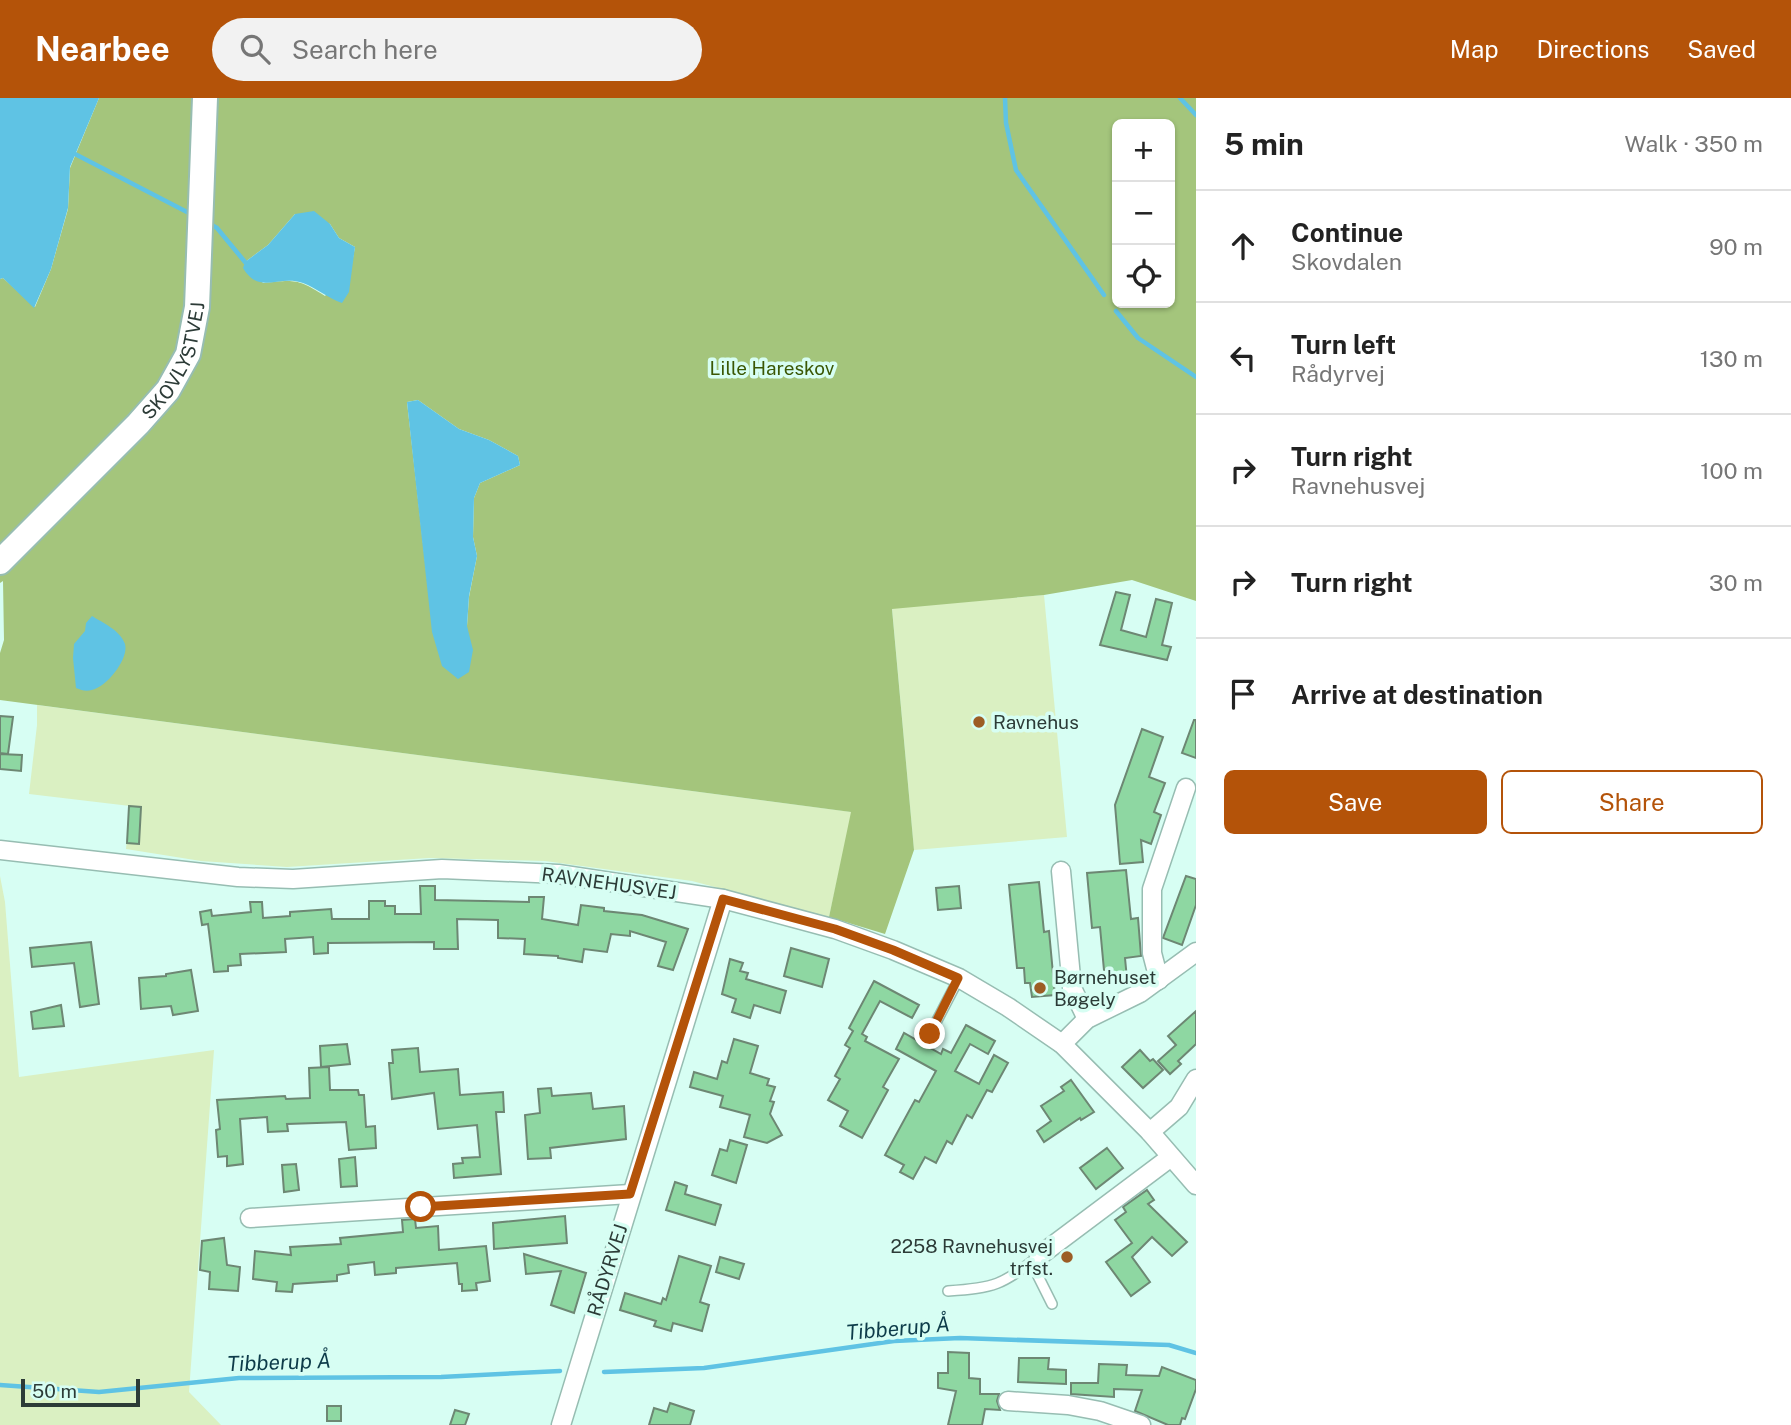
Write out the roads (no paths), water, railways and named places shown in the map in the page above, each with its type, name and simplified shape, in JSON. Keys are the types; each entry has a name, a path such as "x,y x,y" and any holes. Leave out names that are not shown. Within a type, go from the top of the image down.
{"street":[{"name":"SKOVLYSTVEJ","path":"0,562 138,424 168,390 188,354 197,307 205,98"},
{"path":"1159,980 1152,953 1152,889 1186,788"},
{"name":"RAVNEHUSVEJ","path":"0,850 237,877 293,879 442,869 558,874 723,899 835,929 958,978 1008,1007 1062,1044 1150,1132 1196,1185"},
{"path":"1061,871 1072,988 1087,1019"},
{"name":"RÅDYRVEJ","path":"561,1425 723,899"},
{"path":"1062,1044 1087,1019 1140,993 1196,952"},
{"path":"1150,1132 1179,1107 1196,1079"},
{"path":"1034,1260 1171,1157"},
{"path":"250,1218 630,1194"},
{"path":"1008,1401 1068,1405 1100,1411 1141,1425"}],"lane":[{"path":"930,1034 958,978"},
{"path":"948,1291 984,1288 1012,1279 1034,1260 1037,1274 1052,1304"}],"water":[{"path":"0,98 99,98 70,167 68,208 51,269 34,308 3,278 0,279"},
{"path":"314,211 330,224 339,238 355,247 349,292 342,303 303,283 256,281 243,268 245,262 268,245 295,214"},
{"path":"418,400 459,429 489,440 518,456 520,465 480,483 474,498 473,537 477,556 469,596 467,626 473,650 469,672 458,679 442,666 432,632 407,402"},
{"path":"92,616 111,627 123,639 125,650 121,663 107,681 86,691 76,688 74,644 85,631 86,623"}],"waterway":[{"path":"1005,98 1006,123 1016,170 1104,295"},
{"path":"1180,98 1196,115"},
{"path":"75,154 187,212"},
{"path":"212,225 245,262"},
{"path":"1116,311 1138,338 1196,377"},
{"name":"Tibberup Å","path":"604,1372 704,1368 894,1341 960,1338 1169,1345 1196,1353"},
{"name":"Tibberup Å","path":"0,1385 99,1392 239,1378 441,1377 560,1371"}],"place":[{"name":"Ravnehus","path":"979,722"},
{"name":"Børnehuset Bøgely","path":"1040,988"},
{"name":"2258 Ravnehusvej trfst.","path":"1067,1257"}],"park label":[{"name":"Lille Hareskov","path":"772,368"}]}
